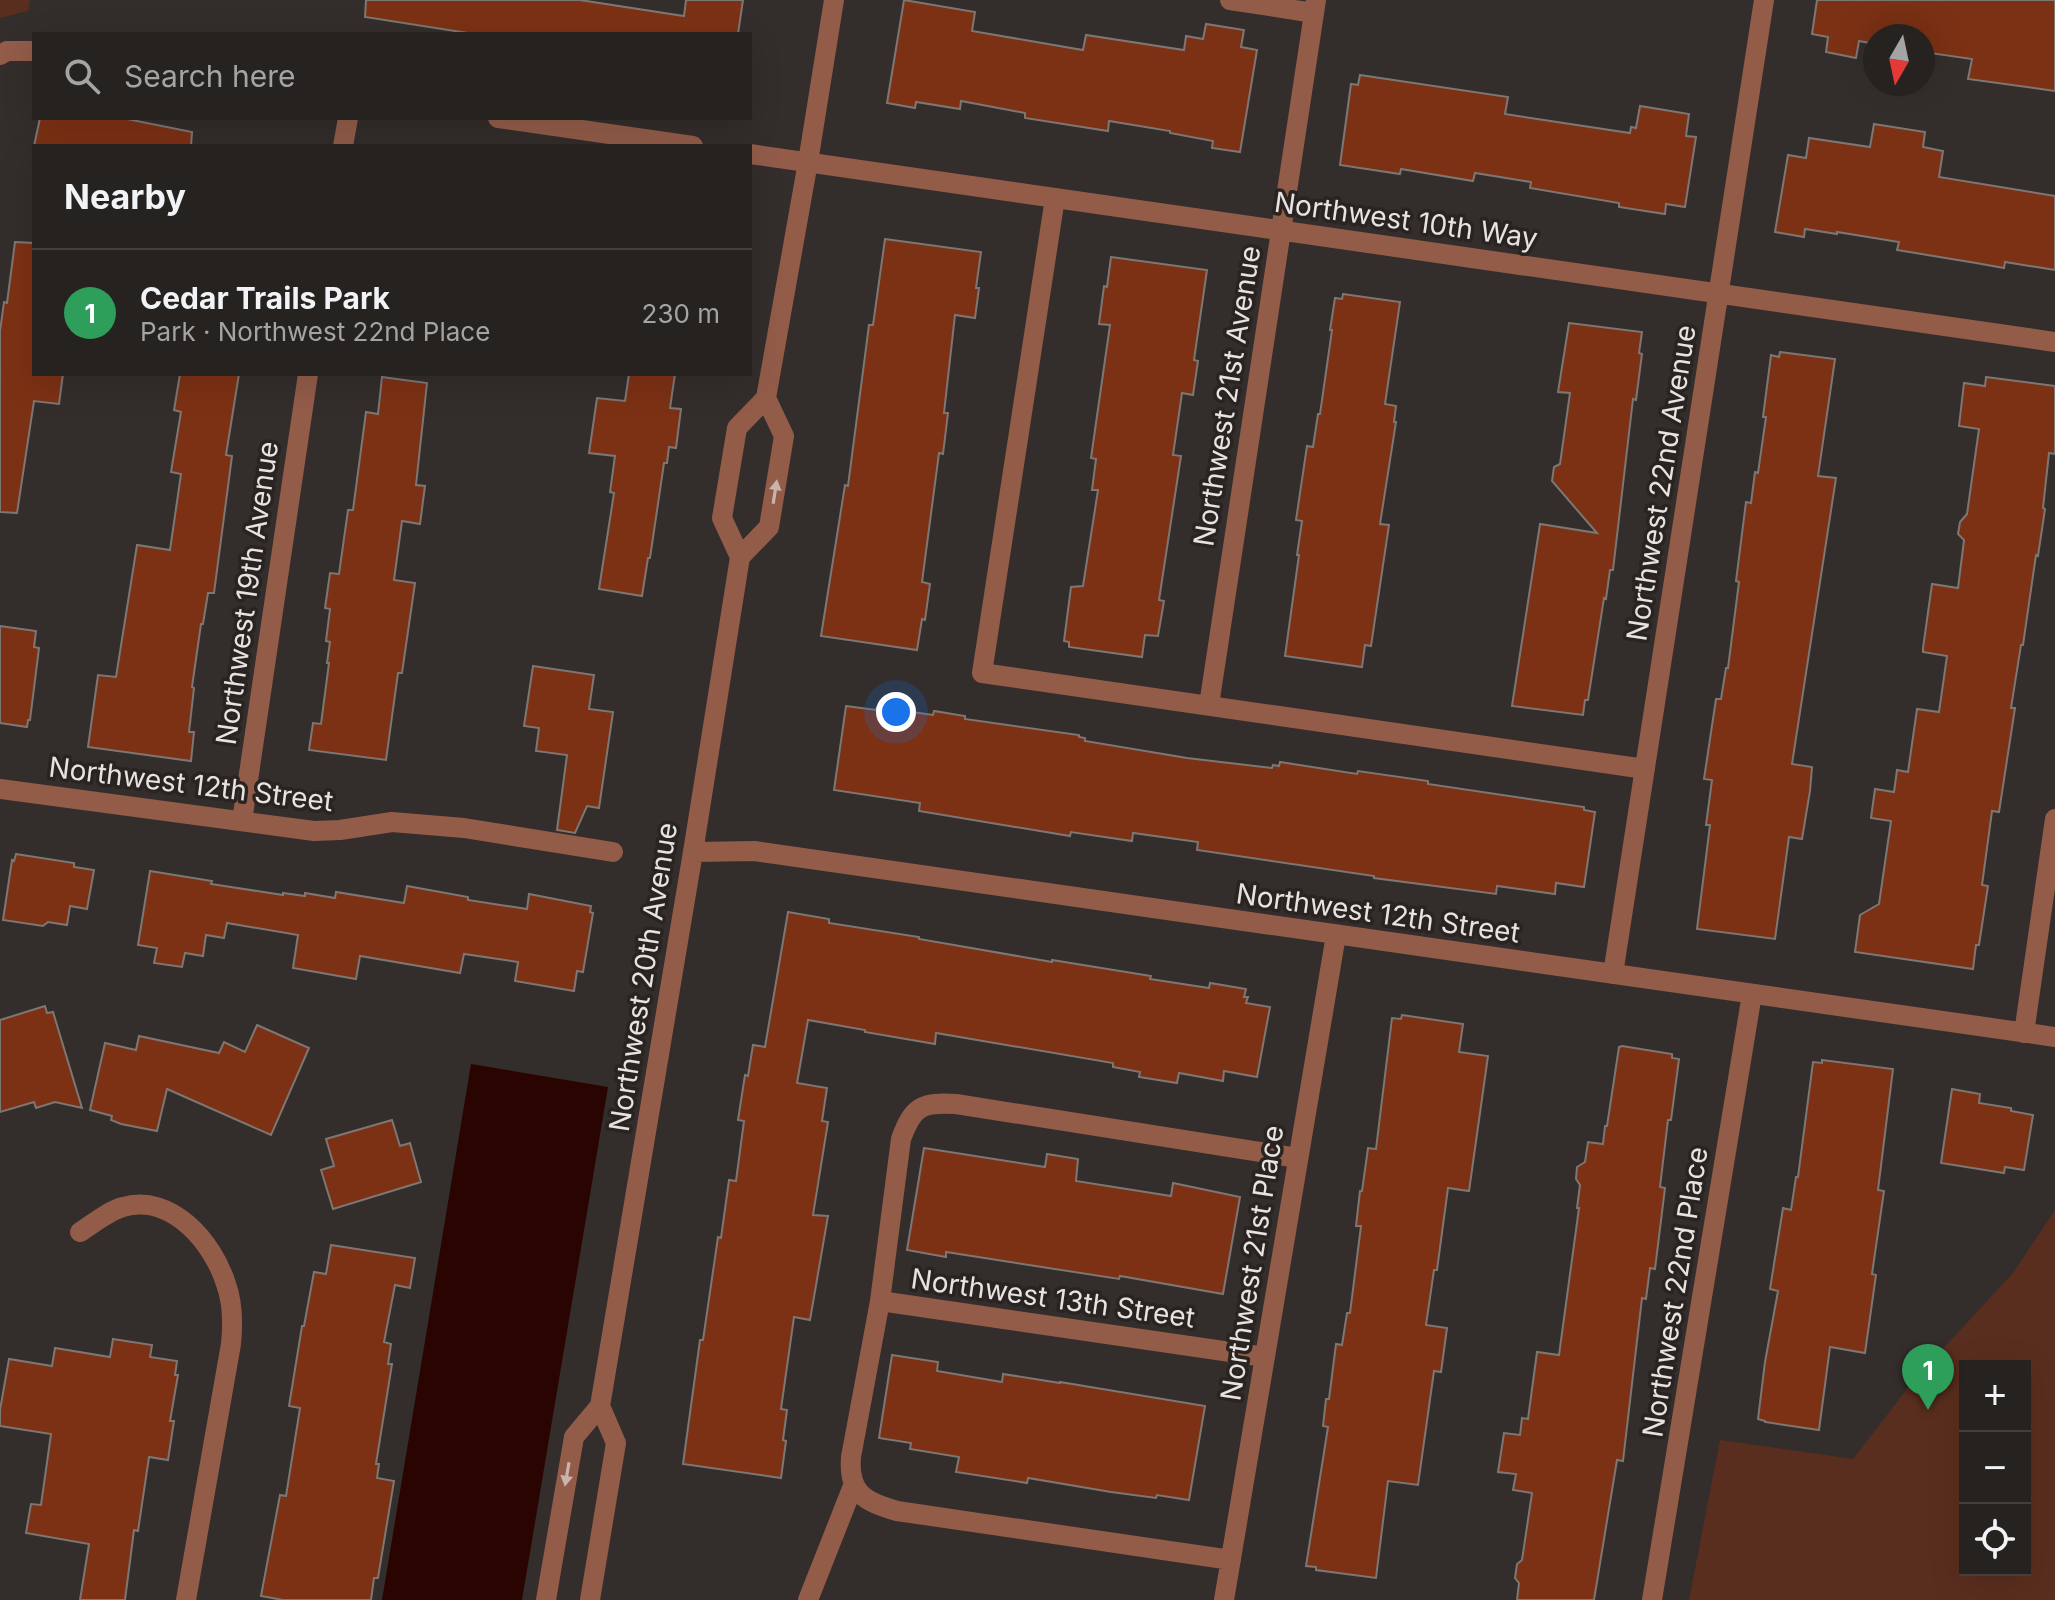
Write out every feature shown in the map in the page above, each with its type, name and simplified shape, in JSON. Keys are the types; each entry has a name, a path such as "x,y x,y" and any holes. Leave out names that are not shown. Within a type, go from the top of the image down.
{"street":[{"path":"766,398 784,436 769,527 740,557 722,518 737,428 766,398 834,0"},
{"path":"1230,0 1315,6"},
{"name":"Northwest 22nd Avenue","path":"1613,974 1764,0"},
{"name":"Northwest 21st Avenue","path":"1209,705 1315,6"},
{"path":"0,55 7,51 32,51"},
{"path":"343,144 348,120"},
{"path":"512,120 679,144"},
{"name":"Northwest 10th Way","path":"752,154 2055,342"},
{"path":"1055,198 982,673 1645,769"},
{"name":"Northwest 19th Avenue","path":"242,821 308,376"},
{"name":"Northwest 20th Avenue","path":"600,1406 740,557"},
{"name":"Northwest 12th Street","path":"0,789 314,831 392,822 464,828 613,852"},
{"path":"2024,1033 2055,819"},
{"name":"Northwest 12th Street","path":"693,852 754,851 2055,1037"},
{"name":"Northwest 21st Place","path":"1224,1600 1336,935"},
{"name":"Northwest 22nd Place","path":"1652,1600 1752,994"},
{"path":"1231,1560 897,1511 876,1505 862,1497 853,1486 851,1457 880,1301 901,1139 918,1107 934,1103 956,1104 1298,1158"},
{"path":"80,1232 121,1207 141,1205 164,1209 200,1236 226,1284 232,1310 231,1344 186,1600"},
{"name":"Northwest 13th Street","path":"880,1301 1265,1357"},
{"path":"546,1600 574,1437 600,1406 616,1443 590,1600"},
{"path":"808,1600 853,1486"},
{"path":"1224,1600 1232,1600"}],"shaded area":[{"path":"0,0 30,0 28,11 0,18"},
{"path":"471,1064 608,1087 522,1600 382,1600"},
{"path":"2055,1210 2055,1600 1689,1600 1720,1440 1853,1459 1914,1380 2013,1273"}],"building":[{"path":"366,0 580,0 684,16 686,0 743,0 738,32 461,32 365,17"},
{"path":"904,0 975,12 972,31 1083,50 1086,35 1184,50 1186,36 1203,39 1206,24 1244,30 1241,47 1257,50 1240,152 1212,148 1213,141 1109,121 1108,131 1025,118 1025,113 961,101 960,109 916,102 915,108 887,103"},
{"path":"1817,0 2055,0 2055,91 1968,79 1972,59 1935,54 1935,24 1863,24 1863,42 1859,41 1856,58 1826,52 1828,37 1812,34"},
{"path":"1360,75 1508,97 1505,114 1630,133 1631,127 1636,128 1640,106 1689,114 1686,136 1696,137 1685,207 1666,204 1665,214 1530,188 1531,182 1475,173 1473,181 1401,169 1400,174 1340,165 1351,84 1358,85"},
{"path":"40,120 132,120 192,132 191,144 34,144"},
{"path":"1874,124 1925,132 1923,147 1943,151 1939,177 2055,196 2055,270 2005,262 2004,268 1897,250 1899,242 1837,232 1805,229 1804,237 1775,232 1788,155 1806,158 1809,138 1870,147"},
{"path":"885,239 981,252 975,318 955,315 944,413 948,413 943,454 939,453 922,582 930,584 917,650 821,636 845,485 848,486 869,325 873,325"},
{"path":"15,242 32,243 32,376 63,376 59,404 34,401 17,513 0,512 0,331 4,302 7,303"},
{"path":"1111,257 1207,270 1194,360 1198,361 1193,395 1182,393 1173,455 1181,456 1159,600 1164,601 1158,636 1145,635 1142,657 1069,647 1069,642 1064,641 1071,587 1083,586 1098,490 1092,490 1096,459 1091,458 1110,325 1099,324"},
{"path":"1343,294 1400,302 1385,404 1396,406 1380,524 1389,525 1371,646 1365,645 1362,667 1285,656 1299,555 1302,521 1296,520 1307,446 1313,447 1320,414 1335,298 1342,299"},
{"path":"1569,323 1642,332 1639,353 1642,354 1636,400 1633,399 1613,570 1610,570 1604,598 1583,715 1512,706 1540,524 1597,533 1552,481 1554,467 1560,464 1570,393 1558,392"},
{"path":"1780,352 1835,359 1818,476 1836,478 1792,764 1812,767 1810,791 1802,839 1789,837 1775,939 1697,929 1710,825 1706,825 1712,780 1704,779 1716,699 1721,699 1728,668 1746,502 1751,503 1755,472 1758,473 1771,355 1779,357"},
{"path":"180,376 239,376 226,455 232,456 214,593 208,593 192,687 189,732 194,732 191,761 88,747 98,675 116,677 137,545 170,550 181,474 171,472 181,412 174,410"},
{"path":"629,376 675,376 670,408 681,409 676,448 669,447 667,463 664,463 642,596 599,589 614,493 610,492 615,456 589,453 597,398 625,401"},
{"path":"382,377 427,383 416,485 425,486 420,524 402,521 394,580 415,583 386,760 309,750 313,723 321,724 329,663 330,642 326,641 330,609 325,608 330,573 339,574 348,510 353,510 366,412 378,414"},
{"path":"1986,377 2055,386 2055,454 2049,453 2045,509 2011,708 2015,708 1999,812 1992,811 1982,885 1988,886 1973,969 1855,952 1860,915 1879,904 1891,821 1871,818 1875,789 1894,792 1897,770 1908,772 1917,709 1939,712 1947,656 1923,652 1923,648 1932,584 1958,588 1964,540 1958,534 1960,522 1967,514 1979,429 1959,426 1964,383 1985,386"},
{"path":"0,626 36,631 34,647 39,648 27,727 0,723"},
{"path":"533,666 594,675 589,709 613,712 599,808 587,806 575,833 557,830 567,755 536,751 539,728 524,726"},
{"path":"846,706 933,715 934,711 965,716 965,719 1079,735 1085,741 1187,758 1272,768 1273,765 1279,766 1280,762 1357,774 1358,771 1584,807 1584,810 1595,812 1584,887 1556,883 1555,894 1497,886 1496,894 1197,850 1198,842 1133,833 1132,841 1071,832 1070,836 919,811 920,803 834,790"},
{"path":"16,854 74,863 74,867 94,870 87,909 70,906 67,925 48,922 43,926 3,920 12,860"},
{"path":"150,871 283,895 305,896 305,893 335,898 336,892 404,903 407,886 527,909 529,894 591,906 590,912 593,913 583,972 577,971 574,991 515,981 518,962 464,954 460,973 360,956 356,979 293,968 298,935 227,923 224,938 206,935 203,956 185,953 182,967 154,963 157,948 138,945"},
{"path":"788,912 829,919 829,923 1151,976 1150,979 1209,988 1210,983 1246,989 1246,1003 1270,1007 1257,1077 1224,1071 1223,1081 1179,1073 1177,1083 1139,1077 1140,1072 1113,1067 1113,1063 936,1033 935,1044 808,1020 797,1083 827,1088 822,1121 828,1122 813,1215 828,1216 810,1320 794,1317 781,1409 787,1410 781,1478 683,1464 718,1237 721,1238 729,1180 736,1181 744,1121 738,1120 745,1075 748,1076 753,1045 765,1047"},
{"path":"45,1006 47,1013 53,1012 82,1108 55,1102 36,1108 34,1102 0,1112 0,1020"},
{"path":"1402,1015 1463,1024 1459,1052 1488,1056 1469,1191 1448,1188 1437,1270 1434,1270 1426,1325 1447,1328 1441,1372 1434,1371 1418,1485 1388,1481 1376,1578 1306,1566 1328,1427 1323,1426 1326,1399 1329,1399 1336,1344 1342,1345 1347,1313 1350,1313 1361,1226 1356,1226 1360,1191 1368,1148 1376,1149 1392,1018 1401,1019"},
{"path":"257,1025 309,1048 271,1135 167,1089 157,1131 121,1124 111,1120 112,1116 90,1110 105,1043 136,1050 139,1036 219,1053 224,1042 245,1052"},
{"path":"1619,1047 1672,1054 1672,1058 1679,1059 1660,1187 1665,1188 1655,1269 1650,1268 1646,1299 1642,1298 1623,1461 1617,1460 1594,1600 1517,1600 1519,1583 1515,1578 1517,1564 1522,1560 1532,1493 1513,1490 1516,1474 1498,1472 1504,1433 1520,1435 1522,1418 1528,1419 1537,1352 1559,1355 1579,1208 1577,1167 1585,1162 1588,1142 1603,1144"},
{"path":"1822,1060 1893,1069 1878,1190 1884,1191 1872,1274 1876,1275 1865,1353 1830,1347 1819,1430 1758,1419 1778,1291 1770,1289 1783,1208 1791,1210 1813,1062 1822,1063"},
{"path":"1952,1089 1980,1094 1979,1103 2033,1115 2024,1170 2005,1167 2004,1173 1941,1163"},
{"path":"392,1120 400,1146 410,1143 421,1182 333,1209 321,1170 334,1166 326,1139"},
{"path":"924,1148 1045,1167 1047,1154 1078,1159 1076,1181 1171,1196 1173,1183 1240,1197 1223,1294 1120,1276 1119,1279 946,1252 946,1257 907,1250"},
{"path":"331,1245 415,1258 410,1288 395,1285 384,1342 391,1344 388,1364 392,1364 376,1464 379,1464 377,1478 394,1481 378,1578 374,1578 371,1600 283,1600 261,1596 280,1495 286,1496 300,1408 289,1406 302,1326 314,1272 326,1274"},
{"path":"113,1339 152,1345 150,1357 177,1361 175,1375 178,1375 170,1421 174,1421 168,1460 149,1457 138,1531 134,1530 125,1600 80,1600 89,1544 26,1533 31,1504 41,1505 51,1434 0,1426 0,1410 9,1359 52,1366 55,1348 110,1357"},
{"path":"892,1355 938,1362 937,1371 1002,1382 1003,1374 1205,1406 1189,1500 1111,1492 1028,1478 1027,1483 956,1472 959,1457 910,1449 911,1443 879,1438"}],"place":[{"name":"Cedar Trails Park","path":"1928,1410"}]}
